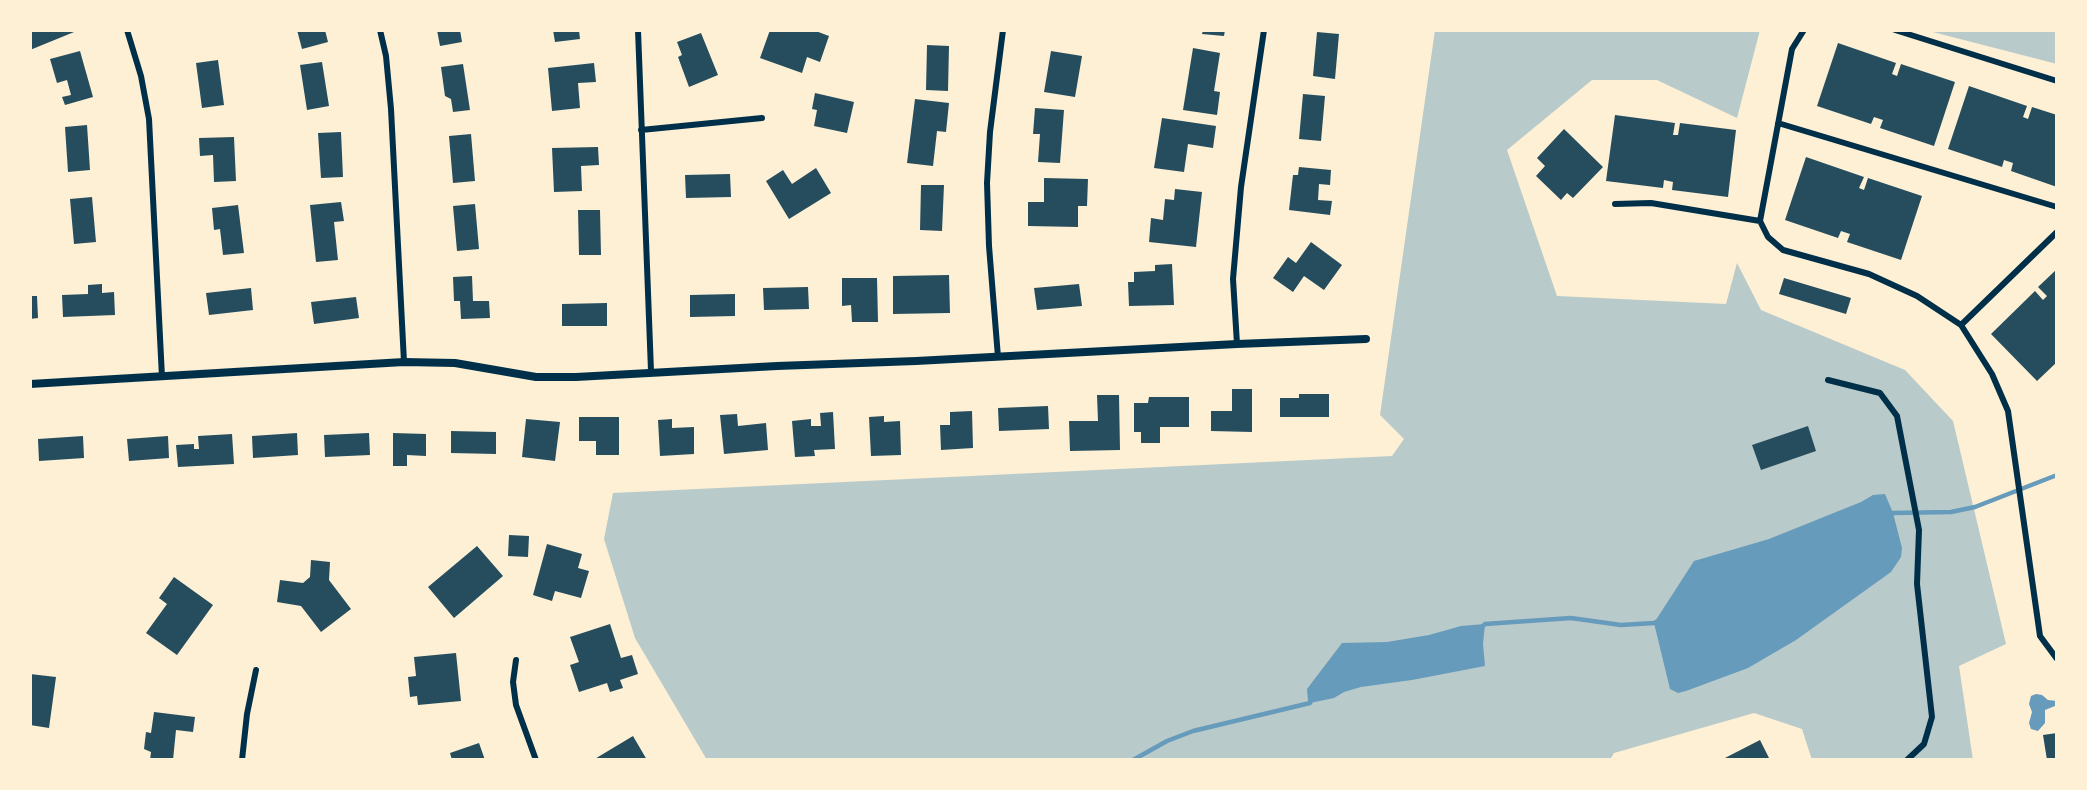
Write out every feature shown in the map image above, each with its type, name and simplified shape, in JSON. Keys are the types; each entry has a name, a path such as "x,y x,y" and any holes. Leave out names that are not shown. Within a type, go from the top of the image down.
{"street":[{"path":"127,30 141,76 148,119 162,377"},
{"path":"380,30 386,56 391,109 404,362"},
{"path":"638,30 651,371"},
{"path":"998,357 989,246 987,183 990,132 1003,30"},
{"path":"1237,344 1233,279 1241,188 1264,30"},
{"path":"1804,30 1792,49 1760,221 1768,237 1784,250 1869,274 1917,296 1961,324 1992,374 2008,411 2040,636 2057,659"},
{"path":"1895,30 2057,81"},
{"path":"641,130 762,118"},
{"path":"1778,123 2057,207"},
{"path":"1615,204 1651,203 1760,221"},
{"path":"1961,324 2057,232"},
{"path":"30,384 404,362 455,363 544,377 1366,339"},
{"path":"1828,380 1880,393 1898,416 1919,530 1917,584 1932,717 1924,744 1907,760"},
{"path":"516,660 513,682 516,705 536,760"},
{"path":"242,760 247,714 256,670"}],"shaded area":[{"path":"1435,30 1760,30 1737,118 1657,80 1592,80 1507,150 1557,296 1726,304 1737,263 1761,310 1905,370 1953,421 2006,644 1959,666 1973,760 1812,760 1802,729 1754,713 1614,753 1610,760 707,760 635,638 604,539 613,493 1392,456 1404,439 1380,415"},
{"path":"1925,30 2057,30 2057,64"}],"water":[{"path":"1885,494 1893,513 1902,548 1901,557 1891,572 1796,640 1748,668 1686,691 1678,693 1670,689 1654,623 1694,561 1769,539 1873,495"},
{"path":"1485,624 1483,644 1485,666 1361,687 1334,698 1310,703 1308,701 1307,689 1342,643 1387,642 1429,635 1461,626"},
{"path":"2036,694 2048,700 2057,701 2055,706 2045,710 2045,723 2038,731 2031,729 2029,723 2032,712 2029,704 2031,696"}],"building":[{"path":"30,30 79,30 30,50"},
{"path":"297,30 325,30 328,42 302,49"},
{"path":"437,30 460,30 462,42 440,46"},
{"path":"553,30 579,30 580,39 555,42"},
{"path":"770,30 813,30 829,36 820,62 807,57 802,73 760,58"},
{"path":"1203,30 1225,30 1224,36 1202,34"},
{"path":"1317,32 1339,34 1335,79 1313,76"},
{"path":"701,33 718,75 689,87 678,57 682,55 677,42"},
{"path":"1838,43 1896,63 1892,74 1897,76 1901,64 1955,82 1934,146 1880,128 1883,120 1874,117 1871,124 1817,106"},
{"path":"927,45 949,46 948,91 926,90"},
{"path":"1193,48 1220,53 1214,91 1220,92 1217,115 1183,110"},
{"path":"80,51 93,97 65,105 62,97 71,95 67,80 57,83 50,59"},
{"path":"1051,51 1082,56 1075,97 1044,92"},
{"path":"218,60 224,105 202,108 196,63"},
{"path":"322,62 329,106 307,110 300,65"},
{"path":"594,63 596,82 578,83 580,108 552,111 548,68"},
{"path":"463,64 470,110 453,112 451,99 445,96 441,67"},
{"path":"1969,86 2027,106 2023,117 2028,119 2032,107 2057,115 2057,187 2011,171 2013,163 2004,160 2002,167 1948,149"},
{"path":"815,93 854,102 847,133 814,126 817,110 812,109"},
{"path":"1303,94 1325,96 1321,141 1299,139"},
{"path":"915,99 949,103 946,132 937,131 933,166 907,163"},
{"path":"1035,108 1064,110 1060,163 1038,162 1040,134 1033,134"},
{"path":"1615,115 1675,123 1673,135 1678,135 1680,123 1736,130 1728,197 1672,190 1673,182 1664,180 1663,188 1606,181"},
{"path":"1162,118 1216,126 1213,148 1188,144 1184,172 1154,168"},
{"path":"87,125 90,170 68,172 65,127"},
{"path":"1564,129 1603,167 1573,198 1567,193 1561,200 1536,176 1545,166 1537,158"},
{"path":"341,132 343,177 321,178 318,133"},
{"path":"471,134 475,181 453,183 449,136"},
{"path":"234,137 236,181 214,182 213,155 200,156 199,138"},
{"path":"598,147 599,165 581,166 582,191 554,192 552,148"},
{"path":"1806,157 1864,177 1859,188 1864,190 1868,178 1922,196 1901,260 1847,242 1850,234 1841,231 1838,238 1785,220"},
{"path":"1299,167 1331,170 1330,185 1319,184 1318,200 1332,201 1330,215 1289,210 1293,175 1298,175"},
{"path":"816,168 831,193 789,219 766,181 783,170 792,184"},
{"path":"730,174 731,197 686,198 685,175"},
{"path":"1044,178 1088,179 1087,206 1078,206 1078,227 1028,226 1028,202 1044,202"},
{"path":"921,185 944,185 942,231 920,230"},
{"path":"1175,189 1202,192 1196,247 1149,242 1151,218 1163,220 1165,199 1174,200"},
{"path":"92,197 96,242 74,244 70,199"},
{"path":"341,202 344,221 334,222 338,260 316,262 310,205"},
{"path":"475,204 479,249 457,251 453,206"},
{"path":"238,205 244,253 223,255 220,229 214,230 212,208"},
{"path":"578,210 600,210 601,255 579,255"},
{"path":"1311,242 1342,265 1324,290 1304,276 1293,292 1273,278 1288,257 1296,263"},
{"path":"1172,264 1174,305 1129,306 1128,282 1134,282 1134,272 1155,271 1155,265"},
{"path":"2057,269 2057,362 2037,381 1991,334 2035,291 2043,300 2047,296 2038,287"},
{"path":"949,275 950,313 893,314 893,276"},
{"path":"472,276 473,301 489,301 490,318 461,319 460,301 454,301 453,277"},
{"path":"842,278 877,278 878,322 852,322 851,305 842,306"},
{"path":"1784,278 1851,298 1846,314 1779,294"},
{"path":"102,284 102,293 114,292 115,315 63,317 62,295 88,294 88,285"},
{"path":"1079,284 1082,306 1037,310 1034,288"},
{"path":"808,287 809,309 764,310 763,288"},
{"path":"251,288 253,310 209,315 206,293"},
{"path":"735,294 735,316 690,317 690,295"},
{"path":"30,296 37,296 38,318 30,319"},
{"path":"356,297 359,318 314,324 311,302"},
{"path":"607,303 607,326 562,326 562,304"},
{"path":"1232,389 1252,389 1252,432 1211,431 1211,411 1232,411"},
{"path":"1299,394 1329,394 1329,417 1280,417 1280,398 1299,398"},
{"path":"1097,395 1119,395 1120,450 1070,451 1069,421 1098,421"},
{"path":"1149,397 1189,397 1189,427 1160,427 1160,443 1141,443 1141,432 1134,432 1134,403 1148,403"},
{"path":"1048,406 1049,429 999,431 998,408"},
{"path":"972,411 973,448 941,450 940,425 950,425 950,412"},
{"path":"833,412 835,449 814,450 815,456 795,457 792,421 811,419 811,426 821,426 820,413"},
{"path":"737,414 738,426 766,423 768,450 724,454 720,415"},
{"path":"884,416 884,422 900,421 901,455 871,456 869,417"},
{"path":"579,417 619,417 619,455 596,455 596,441 579,441"},
{"path":"526,419 560,422 555,461 522,457"},
{"path":"672,419 672,428 694,427 694,454 660,456 658,420"},
{"path":"1808,426 1816,451 1761,470 1752,445"},
{"path":"451,431 496,432 496,454 451,453"},
{"path":"297,433 298,455 253,458 252,436"},
{"path":"369,433 370,455 325,457 324,435"},
{"path":"393,433 426,434 426,456 407,455 407,466 393,466"},
{"path":"232,434 234,464 178,467 176,445 194,444 194,449 199,449 198,436"},
{"path":"83,436 84,458 39,461 38,439"},
{"path":"168,436 169,458 129,461 127,439"},
{"path":"509,535 529,536 528,557 508,556"},
{"path":"547,544 582,554 578,568 589,571 581,598 555,591 552,601 533,595"},
{"path":"477,546 503,576 454,618 428,587"},
{"path":"311,560 330,562 329,580 351,609 321,632 301,606 277,602 280,580 303,583 310,577"},
{"path":"174,577 213,605 177,655 146,633 167,604 159,598"},
{"path":"610,624 621,658 632,655 638,674 620,680 623,688 610,692 607,683 579,692 570,665 579,662 570,637"},
{"path":"456,653 461,701 418,705 417,696 410,697 408,677 416,676 414,657"},
{"path":"30,674 56,677 49,728 30,725"},
{"path":"154,712 195,717 193,732 176,730 173,760 150,760 151,752 144,749 146,732 151,733"},
{"path":"2057,733 2057,760 2047,760 2043,735"},
{"path":"633,736 647,760 593,760"},
{"path":"1760,740 1770,760 1721,760"},
{"path":"479,743 485,760 452,760 450,753"}],"waterway":[{"path":"1889,514 1951,512 1975,507 2057,475"},
{"path":"1481,628 1485,624 1571,618 1621,625 1658,621"},
{"path":"1133,760 1167,741 1193,731 1310,703 1312,699"}]}
